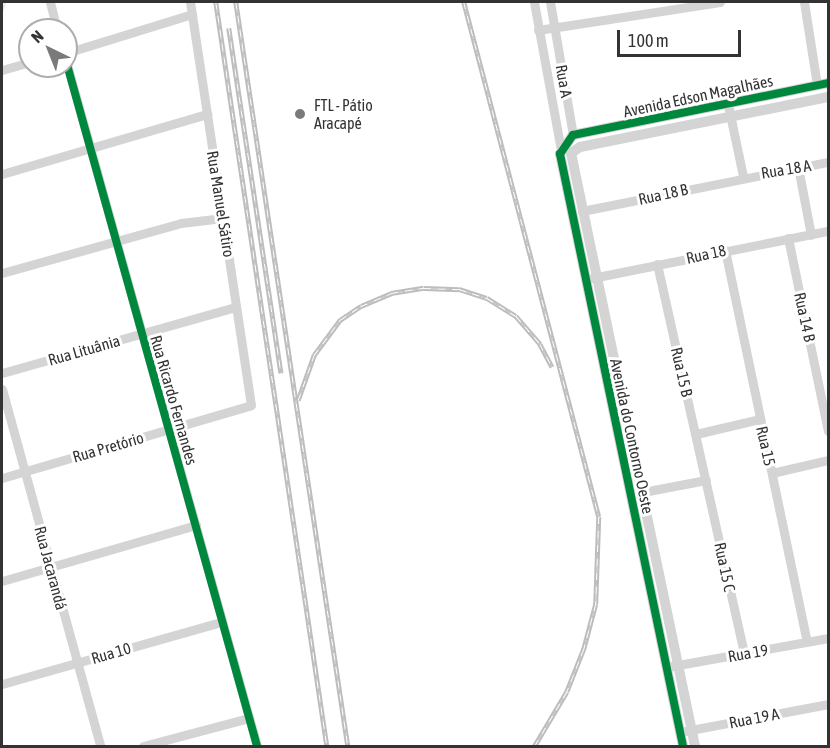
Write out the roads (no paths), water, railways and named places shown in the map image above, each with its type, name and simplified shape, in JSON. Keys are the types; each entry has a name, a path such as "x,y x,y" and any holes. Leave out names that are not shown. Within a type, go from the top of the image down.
{"street":[{"path":"50,2 54,18"},
{"name":"Rua Manuel Sátiro","path":"190,2 250,407"},
{"path":"534,2 561,151"},
{"name":"Rua A","path":"550,2 573,135"},
{"path":"538,30 720,2"},
{"path":"804,2 823,84"},
{"path":"78,49 192,14"},
{"path":"544,63 560,60"},
{"path":"2,70 18,66"},
{"name":"Rua Ricardo Fernandes","path":"71,78 257,747"},
{"path":"548,84 563,81"},
{"name":"Avenida Edson Magalhães","path":"573,135 823,84"},
{"name":"Avenida Edson Magalhães","path":"580,147 828,97"},
{"path":"728,105 743,176"},
{"path":"2,174 207,114"},
{"path":"561,151 573,135"},
{"name":"Avenida do Contorno Oeste","path":"580,147 571,154 644,492 695,747"},
{"name":"Avenida do Contorno Oeste","path":"561,151 606,383 683,747"},
{"name":"Rua 18 A","path":"743,176 828,162"},
{"path":"798,167 812,235"},
{"name":"Rua 18 B","path":"582,211 743,176"},
{"path":"2,273 117,243 181,223 223,218"},
{"name":"Rua 18","path":"585,279 828,231"},
{"name":"Rua 14 B","path":"788,238 826,408 828,431"},
{"name":"Rua 15","path":"725,250 807,642"},
{"name":"Rua 15 B","path":"657,264 706,480"},
{"name":"Rua Lituânia","path":"2,373 236,307"},
{"path":"606,383 619,380"},
{"name":"Rua Jacarandá","path":"2,389 100,747"},
{"path":"611,404 624,401"},
{"name":"Rua Pretório","path":"2,478 250,407"},
{"path":"696,434 760,419"},
{"path":"772,473 828,460"},
{"path":"644,492 706,480"},
{"name":"Rua 15 C","path":"706,480 744,654"},
{"path":"2,581 196,525"},
{"path":"640,538 652,535"},
{"path":"645,560 656,557"},
{"name":"Rua 10","path":"2,684 221,622"},
{"name":"Rua 19","path":"667,667 828,638"},
{"name":"Rua 19 A","path":"680,732 828,704"},
{"path":"143,747 249,718"}],"waterway":[{"path":"2,12 5,2"}],"railway":[{"path":"216,2 327,746"},
{"path":"236,2 348,746"},
{"path":"464,2 599,517 596,604 584,649 567,692 535,746"},
{"path":"229,28 281,373"},
{"path":"298,400 314,355 340,320 361,306 391,293 424,288 459,289 487,298 516,316 540,344 552,367"}],"place":[{"name":"FTL - Pátio Aracapé","path":"300,114"}]}
